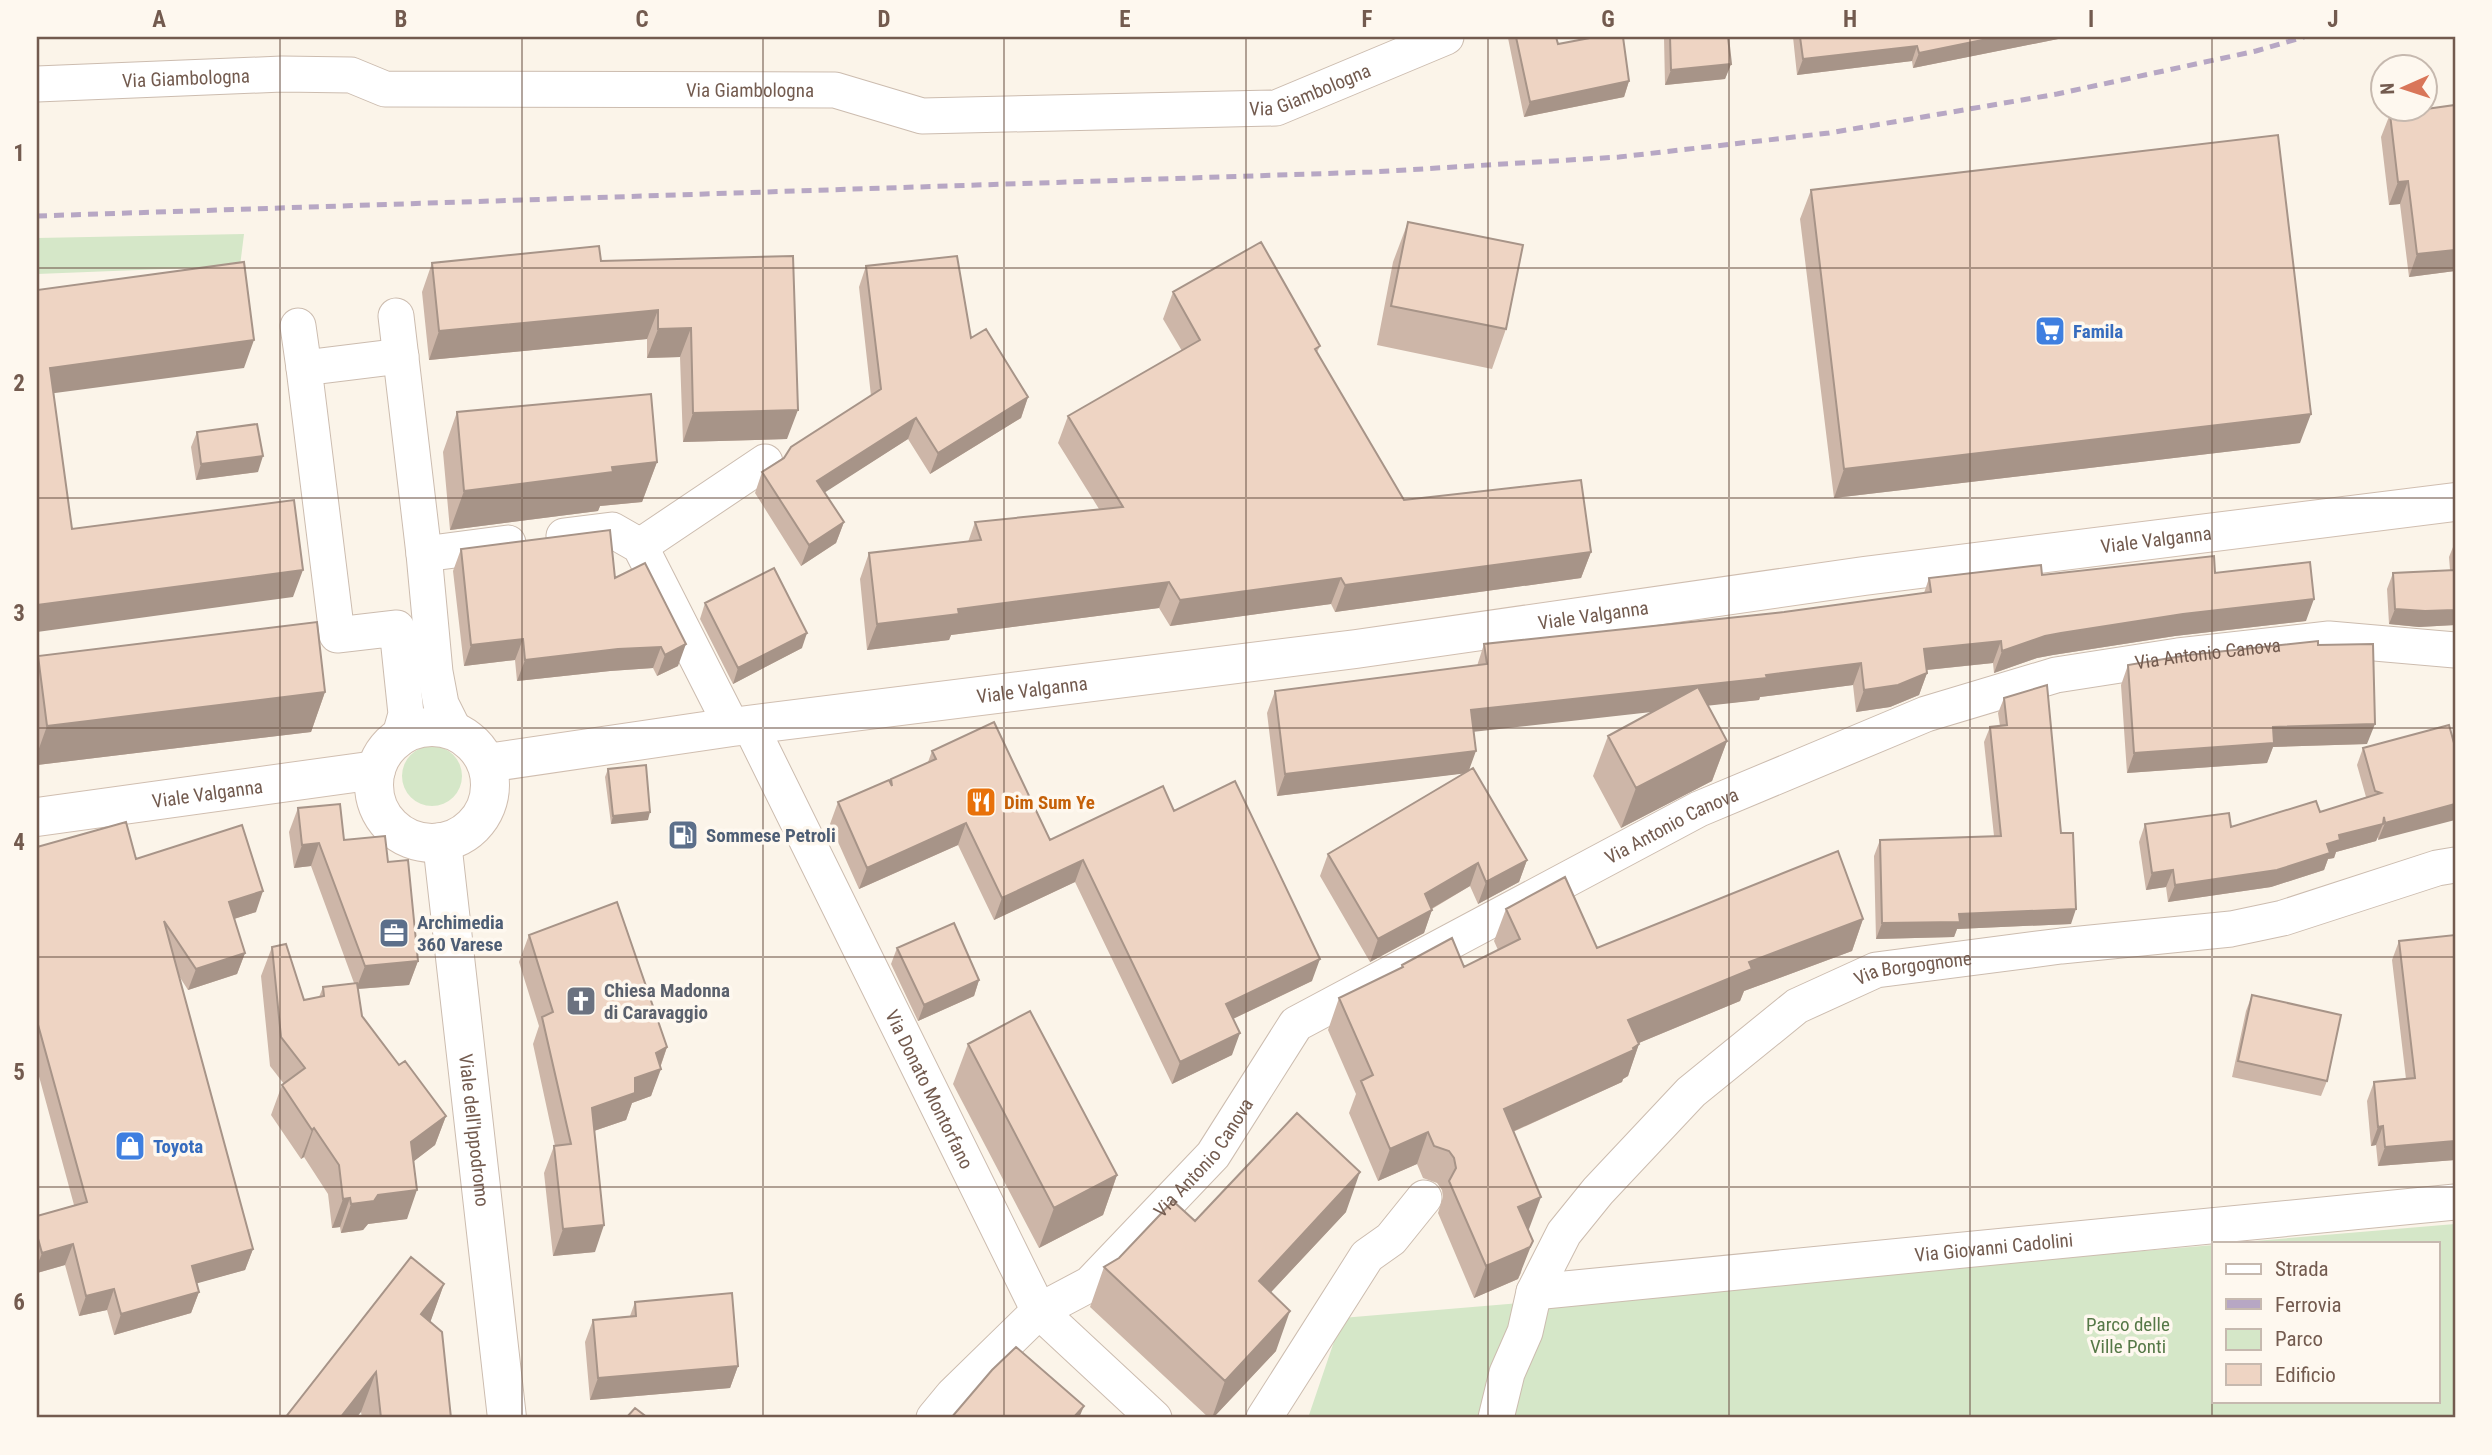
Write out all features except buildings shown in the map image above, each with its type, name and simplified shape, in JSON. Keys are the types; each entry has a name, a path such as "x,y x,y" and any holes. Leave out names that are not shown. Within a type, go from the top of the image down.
{"main road":[{"name":"Viale Valganna","path":"487,763 741,726 1343,651 1851,578 2455,502"},
{"path":"444,727 455,732 470,739 487,763 491,789 483,813 466,833 442,842 419,842 398,832 382,815 374,793 376,770 390,744 414,729 444,727"},
{"name":"Viale Valganna","path":"37,817 376,770"},
{"name":"Viale dell'Ippodromo","path":"442,842 507,1418"}],"street":[{"name":"Via Giambologna","path":"37,84 282,74 351,75 386,89 835,90 922,116 1276,108 1446,37"},
{"path":"396,316 435,672 441,704 455,732"},
{"path":"298,326 337,635 431,624"},
{"path":"304,368 401,356"},
{"path":"639,546 765,462"},
{"path":"424,554 612,530 639,546 741,726"},
{"path":"397,628 406,714 399,738"},
{"name":"Via Antonio Canova","path":"934,1418 953,1395 1039,1311 1090,1284 1213,1155 1296,1024 1699,809 1926,713 2056,675 2178,656 2329,639 2455,650"},
{"name":"Via Donato Montorfano","path":"741,726 1039,1311 1154,1418"},
{"name":"Via Borgognone","path":"1496,1418 1507,1373 1525,1332 1534,1292 1564,1233 1598,1191 1691,1092 1797,1006 1876,970 2061,946 2231,929 2283,918 2437,868 2455,865"},
{"path":"1264,1418 1367,1256 1391,1239 1424,1198"},
{"name":"Via Giovanni Cadolini","path":"1534,1292 2455,1202"}],"green space":[{"path":"244,234 240,266 37,274 37,238"},
{"path":"432,746 449,751 457,759 462,776 457,793 449,801 432,806 415,801 407,793 402,776 407,759 415,751"},
{"name":"Parco delle Ville Ponti","path":"2455,1224 2455,1418 1308,1418 1342,1318 2212,1245 2212,1402 2440,1402 2440,1242 2243,1242"}],"railway":[{"path":"37,216 1372,172 1619,157 1829,133 2057,94 2256,51 2304,37"}],"place":[{"name":"Famila","path":"2050,331"},
{"name":"Dim Sum Ye","path":"981,802"},
{"name":"Sommese Petroli","path":"683,835"},
{"name":"Archimedia 360 Varese","path":"394,933"},
{"name":"Chiesa Madonna di Caravaggio","path":"581,1001"},
{"name":"Toyota","path":"130,1146"}]}
